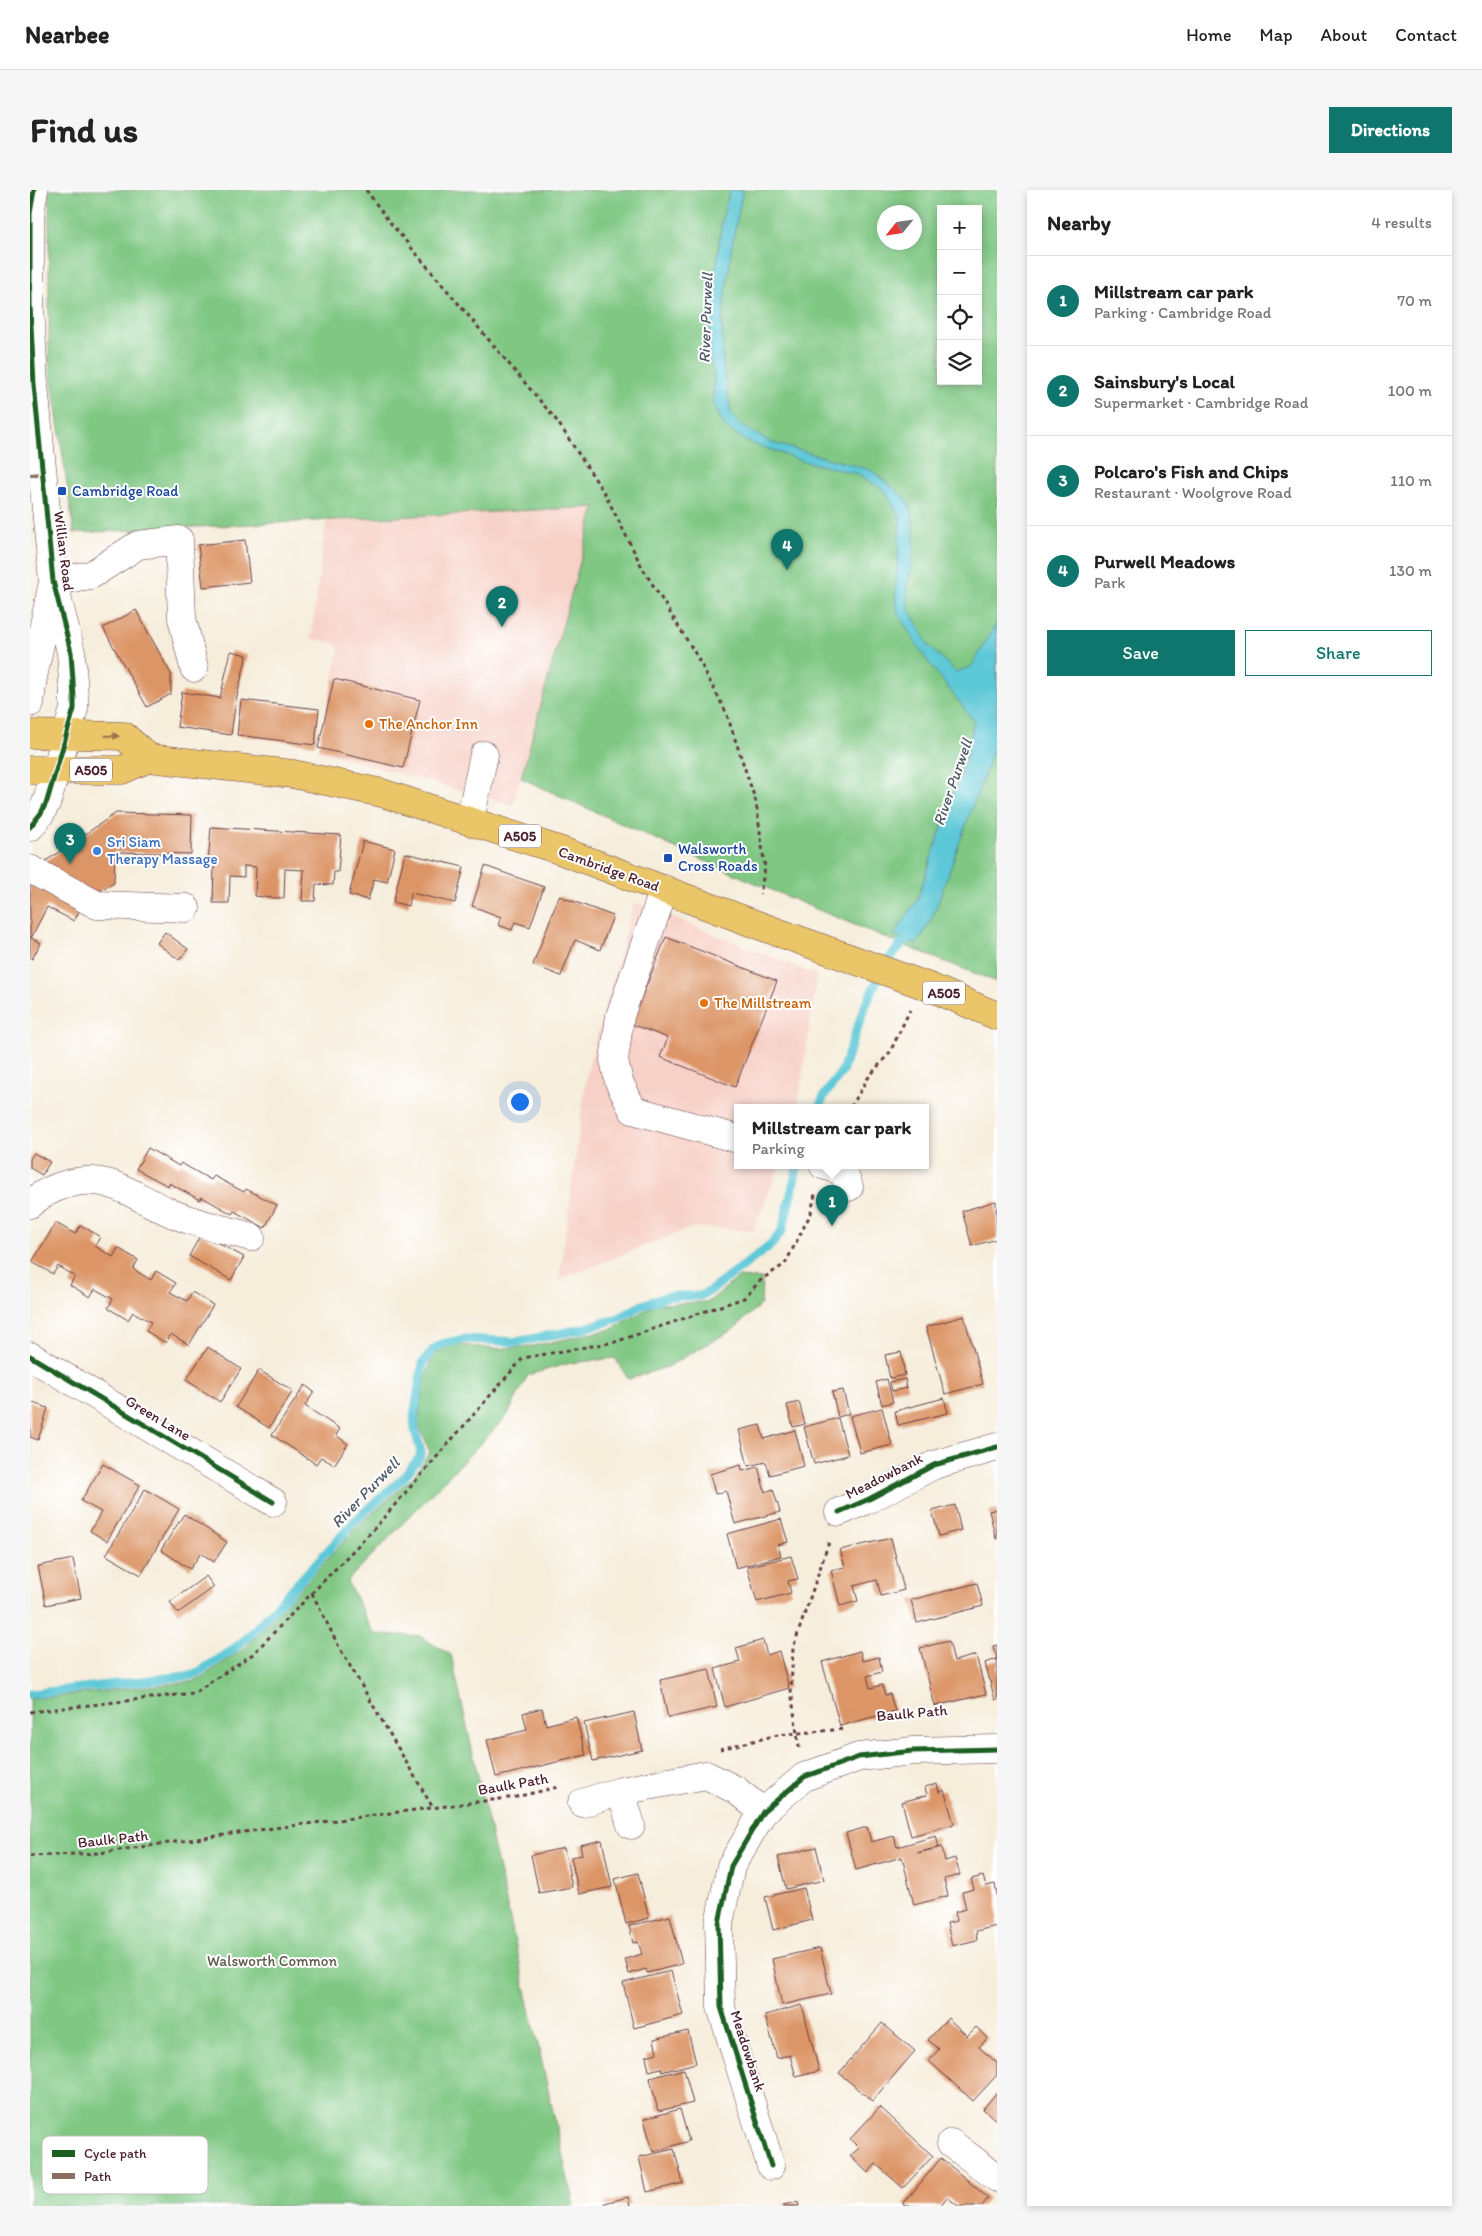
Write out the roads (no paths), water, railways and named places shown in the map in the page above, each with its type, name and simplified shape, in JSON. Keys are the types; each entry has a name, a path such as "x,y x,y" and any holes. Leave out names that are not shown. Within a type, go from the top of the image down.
{"main road":[{"path":"30,734 124,736 149,758"},
{"name":"A505","path":"43,770 122,770 149,758"},
{"name":"Cambridge Road","path":"149,758 293,774 382,793 562,851 884,970 975,1005 997,1016"}],"street":[{"name":"Willian Road","path":"30,827 41,813 47,801 43,770 65,734 74,709 71,652 53,581 36,475 30,305 30,213 34,190"},
{"path":"53,581 91,575 138,545 179,540 182,618 194,668"},
{"name":"Willian Road","path":"30,703 33,677 53,581"},
{"path":"470,820 484,755"},
{"path":"30,870 97,905 186,908"},
{"path":"664,889 620,1016 614,1060 620,1082 632,1110 734,1138"},
{"path":"819,1177 843,1171 848,1187"},
{"path":"30,1204 52,1189 76,1182 99,1180 131,1192 168,1212 251,1237"},
{"name":"Green Lane","path":"30,1356 273,1502"},
{"name":"Meadowbank","path":"840,1512 870,1499 934,1465 997,1447"},
{"name":"Meadowbank","path":"772,2166 721,2007 719,1924 731,1866 763,1812 804,1777 859,1756 913,1751 997,1749"},
{"path":"573,1794 621,1791 706,1775 736,1790 763,1812"},
{"path":"621,1791 631,1825"},
{"path":"951,2143 997,2178"}],"water":[{"path":"730,190 743,190 732,245 722,322 723,366 731,413 741,426 773,443 871,470 905,497 912,511 914,542 912,564 906,587 908,607 929,646 956,672 971,667 997,623 997,739 933,916 917,944 894,935 917,900 967,753 974,721 926,659 899,616 895,600 900,517 884,490 858,474 802,461 746,441 725,427 713,403 714,377 709,356 710,318 722,219"}],"waterway":[{"name":"River Purwell","path":"820,1104 842,1071 864,1009 884,965 906,939 911,930"},
{"name":"River Purwell","path":"30,1694 194,1675 230,1652 248,1637 356,1520 403,1478 419,1458 421,1452 415,1430 414,1416 423,1363 433,1350 442,1344 465,1339 516,1342 582,1329 619,1318 642,1305 668,1296 700,1296 710,1291 771,1245 782,1231 797,1169"}],"place":[{"name":"Cambridge Road","path":"62,491"},
{"name":"Purwell Meadows","path":"787,570"},
{"name":"Sainsbury's Local","path":"502,627"},
{"name":"The Anchor Inn","path":"369,724"},
{"name":"Sri Siam Therapy Massage","path":"97,851"},
{"name":"Walsworth Cross Roads","path":"668,858"},
{"name":"Polcaro's Fish and Chips","path":"70,864"},
{"name":"The Millstream","path":"704,1003"},
{"name":"Millstream car park","path":"832,1226"}],"park label":[{"name":"Walsworth Common","path":"272,1961"}]}
